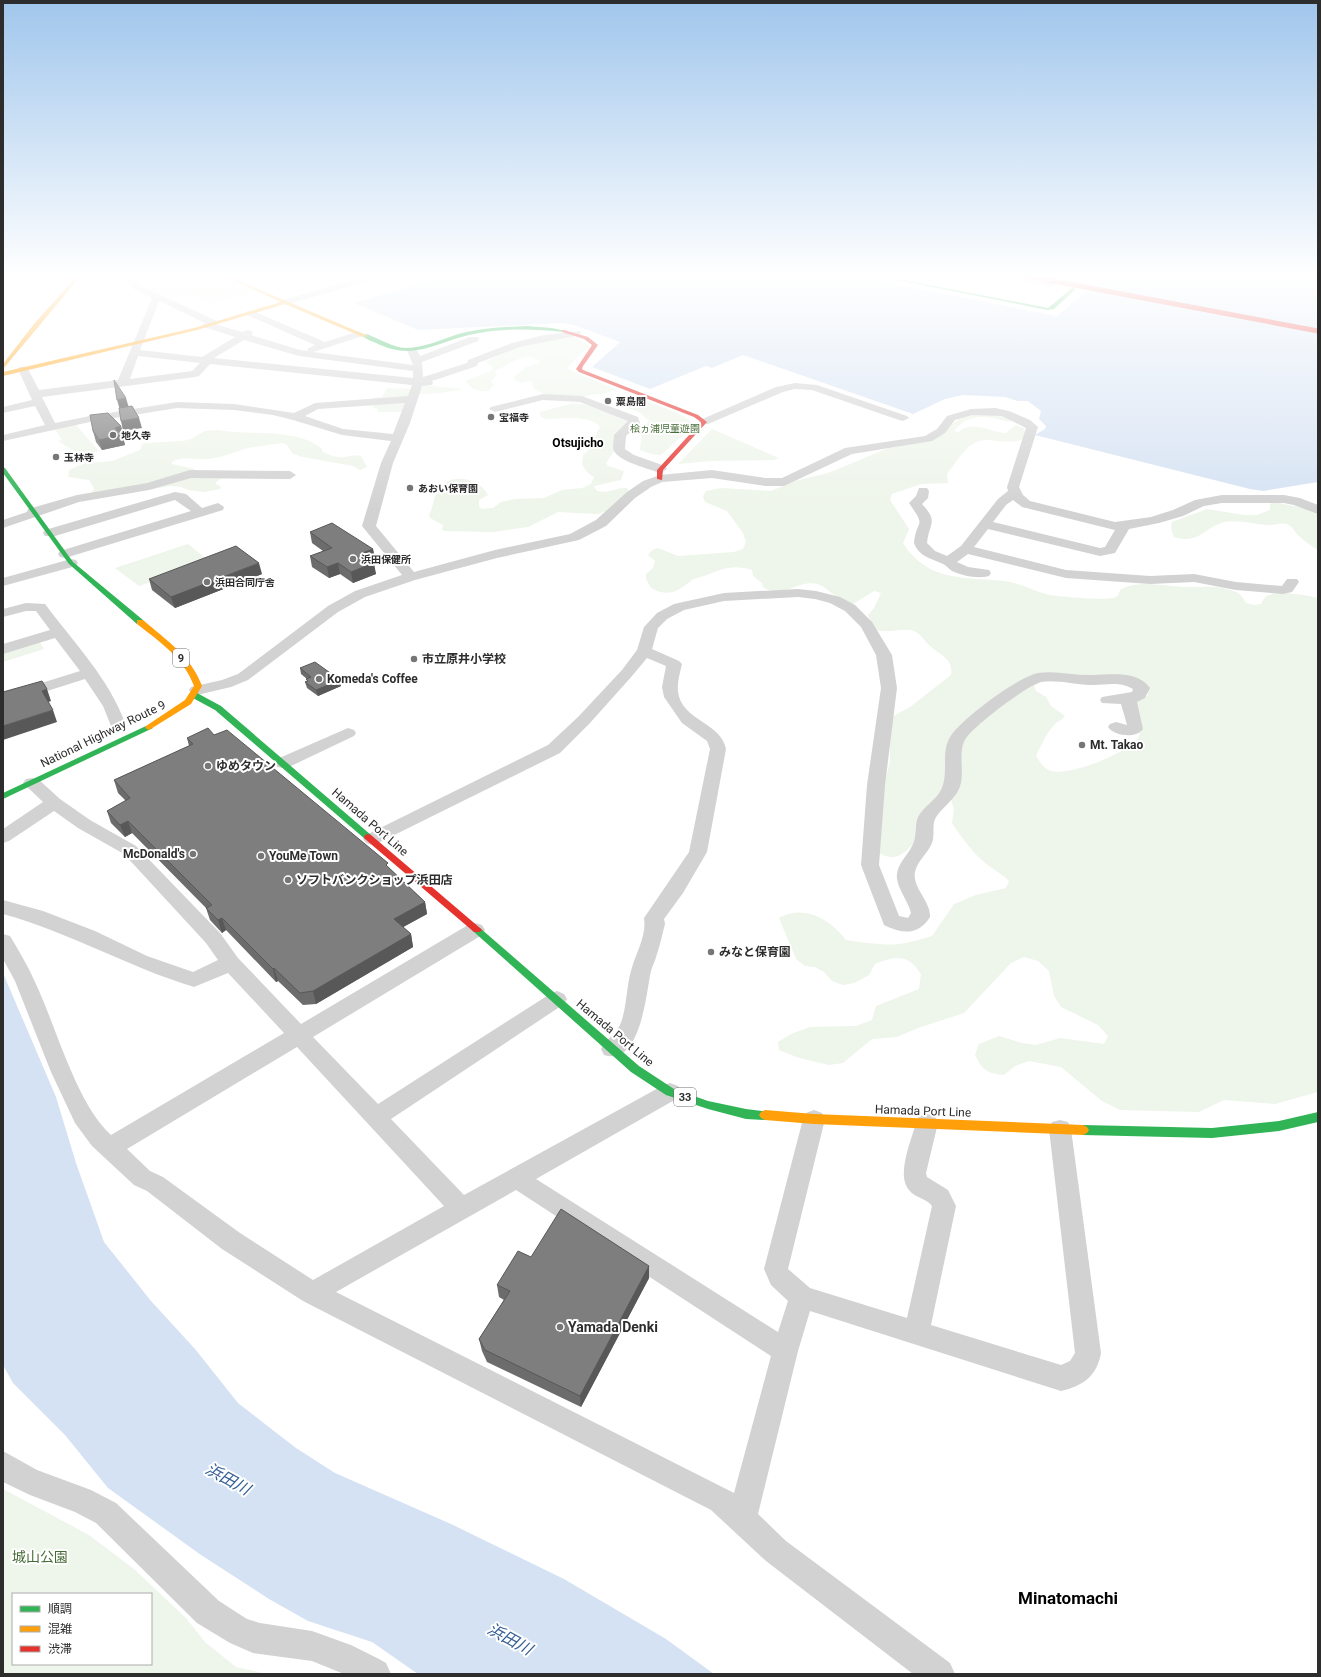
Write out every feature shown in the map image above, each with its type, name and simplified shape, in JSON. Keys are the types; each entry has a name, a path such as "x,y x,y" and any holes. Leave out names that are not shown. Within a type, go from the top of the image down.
{"main road":[{"path":"3,367 12,355"},
{"path":"3,374 81,355"},
{"path":"590,355 580,363 579,369 581,371 696,416 704,422 661,474"},
{"name":"9","path":"3,469 68,558 189,664 197,680 195,693"},
{"name":"Hamada Port Line","path":"195,693 218,708 283,762 475,930 557,999 612,1050 635,1069 670,1092 708,1105 746,1114 814,1119 927,1124 1212,1133 1279,1126 1318,1117"},
{"name":"National Highway Route 9","path":"3,796 157,724 180,709 195,693"}],"street":[{"path":"123,382 126,370 133,355"},
{"path":"164,355 423,383 473,364 472,362 489,355"},
{"path":"3,410 37,398 123,382 194,374 206,360 213,355"},
{"path":"323,355 417,364 437,355"},
{"path":"414,355 423,383"},
{"path":"24,369 51,427"},
{"path":"410,577 407,570 382,545 369,526 386,463 404,423 412,399 423,383"},
{"path":"704,422 780,389 795,386 813,387 903,418"},
{"path":"495,409 543,397 586,399 595,405 614,410 634,419 634,423 620,435 618,450 661,474 727,475 764,482 784,482 841,454 860,449 923,441 938,434 947,421 957,415 979,411 995,411 1016,417 1032,427 1013,487 1021,501 1034,506 1115,526 1146,522 1178,513 1203,502 1219,499 1292,500 1318,510"},
{"path":"296,417 318,406 412,399"},
{"path":"3,438 125,412 177,405 244,408 296,417 342,432 396,438"},
{"path":"210,474 253,464"},
{"path":"3,524 77,499 149,486 179,476 210,474 290,475"},
{"path":"195,693 226,684 243,676 333,609 380,586 496,554 574,536 601,523 631,495 661,474"},
{"path":"923,491 922,498 915,502 926,518 920,545 928,552 949,561 953,566 965,570 984,573"},
{"path":"949,561 966,549 1002,502 1015,492"},
{"path":"50,533 175,496 182,497 199,512"},
{"path":"3,582 199,512 218,507"},
{"path":"985,524 1100,552 1110,550 1124,526"},
{"path":"966,549 1066,574 1150,580 1194,578 1236,586 1283,590 1287,589 1292,582"},
{"path":"372,839 554,749 584,720 627,673 644,651 648,632 654,622 675,609 694,603 724,597 798,593 828,597 850,608 867,625 884,655 888,672 889,688 876,785 870,865 891,920 898,924 907,925 916,923 920,918 921,912 908,885 906,872 923,844 926,820 946,798 952,785 955,769 954,747 961,733 997,703 1039,678 1093,680 1115,678 1129,681 1142,688 1139,695 1132,698 1108,700"},
{"path":"3,613 26,607 40,607 89,673 111,706 117,723"},
{"path":"3,649 59,632"},
{"path":"612,1050 623,1038 631,1023 639,976 646,960 655,924 654,918 676,888 698,852 718,749 718,744 712,735 689,721 671,694 671,680 674,664 644,651"},
{"path":"3,700 89,673"},
{"path":"1116,727 1129,731 1135,729 1135,724 1129,706 1129,701 1132,698"},
{"path":"283,762 348,733"},
{"path":"32,783 54,803 84,824 130,850 213,938 231,963 462,1208"},
{"path":"3,837 54,803"},
{"path":"3,908 36,916 88,936 140,961 194,980 231,963"},
{"path":"111,1147 475,930"},
{"path":"3,941 26,981 62,1072 83,1118 100,1139 111,1147 142,1178 155,1184 231,1241 312,1293 721,1500 776,1551 939,1674"},
{"path":"376,1117 557,999"},
{"path":"312,1293 670,1092"},
{"path":"814,1119 776,1269 783,1280 802,1297 1061,1378 1070,1376 1080,1371 1086,1362 1088,1354 1060,1129"},
{"path":"917,1333 944,1206 943,1201 939,1196 921,1187 915,1179 914,1173 927,1124"},
{"path":"516,1178 785,1351"},
{"path":"742,1519 785,1351 802,1297"},
{"path":"3,1465 15,1474 34,1483 93,1504 106,1513 208,1612 246,1635 272,1641 304,1644 345,1659 375,1674"}],"green space":[{"path":"498,355 579,355 568,367 569,370 616,389 604,394 577,398 550,396 535,390 531,381 521,383 513,378 526,367 539,363 540,361 534,358 523,357 495,372 497,374 491,382 494,384 489,391 476,390 466,381 491,371 493,368 486,362"},
{"path":"420,385 465,389 440,393 416,394"},
{"path":"387,388 412,389 408,398 371,401 373,398 382,397"},
{"name":"桧ヵ浦児童遊園","path":"635,397 666,408 682,416 693,424 692,427 661,455 651,454 640,450 642,430 649,421 639,412 625,407 623,403"},
{"path":"407,401 404,412 377,412 378,409 373,408 372,403"},
{"path":"573,403 588,405 629,419 629,424 606,463 608,466 624,471 621,480 594,486 597,491 601,492 619,488 627,488 629,491 606,511 598,514 558,512 528,527 493,532 445,531 442,530 443,525 430,518 429,515 437,492 442,485 448,481 456,479 471,481 484,489 488,495 479,500 479,507 482,509 493,508 501,502 515,499 544,498 562,490 582,488 591,484 594,477 585,470 582,460 585,453 592,447 600,427 590,420 575,418 545,419 540,416 540,412"},
{"path":"986,413 1008,417 1014,421 976,417 966,420 954,431 959,432 964,428 975,427 1006,433 1015,425 1024,428 1025,434 1022,440 1017,441 1005,442 981,440 975,443 964,452 947,474 948,483 921,484 892,494 890,500 909,529 903,543 915,558 925,566 943,574 958,577 1003,581 1046,594 1093,599 1116,597 1120,590 1128,586 1146,584 1223,588 1238,593 1246,603 1254,605 1261,604 1266,596 1280,593 1318,598 1318,1092 1275,1104 1224,1100 1199,1112 1120,1110 1102,1101 1061,1067 1029,1061 1015,1066 1004,1075 989,1072 983,1068 975,1055 979,1044 999,1036 1022,1043 1036,1045 1060,1038 1104,1044 1108,1036 1098,1025 1061,1007 1054,996 1049,971 1038,961 1024,957 1011,963 964,1013 918,1028 897,1037 872,1039 843,1063 829,1065 799,1058 779,1050 778,1042 791,1034 810,1027 856,1026 872,1020 876,1006 919,989 921,974 911,962 906,959 895,958 875,964 869,975 854,983 843,985 832,981 824,972 815,967 805,966 796,959 779,918 788,914 807,913 824,920 840,932 846,940 880,944 915,941 932,936 954,904 976,895 1006,888 1009,881 978,857 952,823 954,809 951,800 922,812 916,823 915,841 903,854 889,857 878,852 880,799 890,762 890,718 910,707 951,675 948,660 931,647 916,632 909,630 879,631 874,629 868,615 874,608 881,593 874,591 853,604 840,599 817,584 803,584 777,591 770,590 763,587 762,583 753,576 752,570 733,567 693,579 678,590 663,593 651,588 646,579 646,574 653,568 655,561 648,555 652,550 658,548 678,556 734,552 743,549 746,542 743,533 727,511 705,502 703,496 706,491 721,488 771,491 795,481 828,473 886,449 930,440 964,416","holes":["1042,681 1142,684 1148,690 1148,695 1133,702 1140,734 1131,744 1122,751 1110,757 1084,767 1071,770 1060,772 1051,771 1046,769 1041,763 1036,756 1046,736 1055,724 1065,716 1051,706 1046,697 1036,691 1034,686"]},
{"path":"75,424 99,451 82,456 58,441 62,440 54,428"},
{"name":"桧ヵ浦児童遊園","path":"712,429 779,458 774,460 710,461 678,464"},
{"path":"218,430 286,435 300,438 312,442 322,449 322,451 333,456 346,457 359,455 367,467 360,470 353,466 303,457 293,454 286,444 282,443 248,448 212,458 189,458 176,460 172,462 172,464 195,469 162,481 92,493 94,488 89,480 68,477 69,470 85,463 112,461 140,450 142,444 145,443 183,441 191,439 205,431"},
{"path":"185,476 224,477 216,482 216,484 221,487 220,489 204,492 170,486 125,494"},
{"path":"1274,502 1308,509 1318,514 1318,550 1298,535 1287,524 1266,525 1231,521 1218,524 1190,539 1174,537 1171,528 1172,522 1207,509 1244,515 1257,515 1270,510 1270,504"},
{"path":"188,544 209,561 139,586 115,568"},
{"path":"39,641 44,649 3,662 3,652"},
{"name":"城山公園","path":"3,1489 89,1535 134,1569 186,1618 205,1642 236,1667 268,1674 3,1674"}],"water":[{"path":"605,355 742,355 712,368 706,366 650,389 592,367"},
{"path":"744,355 1318,355 1318,482 1263,491 1250,489 1035,435 1045,429 1046,426 1039,419 1041,411 1028,401 1018,401 1005,397 963,395 945,399 913,414"},
{"name":"浜田川","path":"3,973 56,1097 76,1163 104,1242 151,1301 195,1349 238,1403 296,1448 335,1473 451,1524 564,1579 666,1639 714,1674 418,1674 372,1642 308,1621 269,1599 201,1555 108,1488 65,1435 13,1383 3,1365"}],"building":[{"path":"114,380 126,398 117,400"},
{"path":"132,406 139,418 121,421 119,408"},
{"path":"108,413 121,426 115,428 122,435 99,440 93,431 90,415"},
{"path":"332,523 373,549 360,554 374,563 351,572 338,563 327,567 310,556 332,548 310,532"},
{"path":"236,546 259,563 171,597 149,579"},
{"name":"Komeda's Coffee","path":"315,662 340,680 316,690 305,682 308,681 306,679 311,677 300,668"},
{"path":"42,681 47,689 42,691 53,710 3,726 3,692"},
{"name":"YouMe Town","path":"208,728 214,735 227,730 388,863 386,865 425,902 394,919 411,934 313,991 300,993 274,968 273,969 222,918 218,920 206,908 212,905 128,821 120,825 107,811 130,798 114,780 193,744 187,738"},
{"name":"Yamada Denki","path":"561,1209 649,1266 580,1396 485,1350 479,1339 510,1291 497,1285 518,1251 531,1257"}],"traffic: fast":[{"path":"3,469 71,563 140,622"},
{"path":"194,695 218,708 368,837"},
{"path":"3,796 149,728"},
{"path":"477,930 635,1069 670,1092 708,1105 746,1114 765,1115"},
{"path":"1083,1130 1212,1133 1279,1126 1318,1117"}],"traffic: slow":[{"path":"3,367 12,355"},
{"path":"3,374 83,355"},
{"path":"140,622 182,658 189,667 198,686 188,702 149,728"},
{"path":"765,1115 814,1119 1083,1130"}],"traffic: jam":[{"path":"589,355 580,366 579,369 581,371 696,416 704,422 660,470 660,479"},
{"path":"368,837 477,930"}],"place":[{"name":"粟島閣","path":"608,401"},
{"name":"宝福寺","path":"491,417"},
{"name":"地久寺","path":"113,435"},
{"name":"玉林寺","path":"56,457"},
{"name":"あおい保育園","path":"410,488"},
{"name":"浜田保健所","path":"353,559"},
{"name":"浜田合同庁舎","path":"207,582"},
{"name":"市立原井小学校","path":"414,659"},
{"name":"Komeda's Coffee","path":"319,679"},
{"name":"Mt. Takao","path":"1082,745"},
{"name":"ゆめタウン","path":"208,766"},
{"name":"McDonald's","path":"193,854"},
{"name":"YouMe Town","path":"261,856"},
{"name":"ソフトバンクショップ浜田店","path":"288,880"},
{"name":"みなと保育園","path":"711,952"},
{"name":"Yamada Denki","path":"560,1327"}],"district":[{"name":"Otsujicho","path":"578,443"},
{"name":"Minatomachi","path":"1068,1598"}]}
